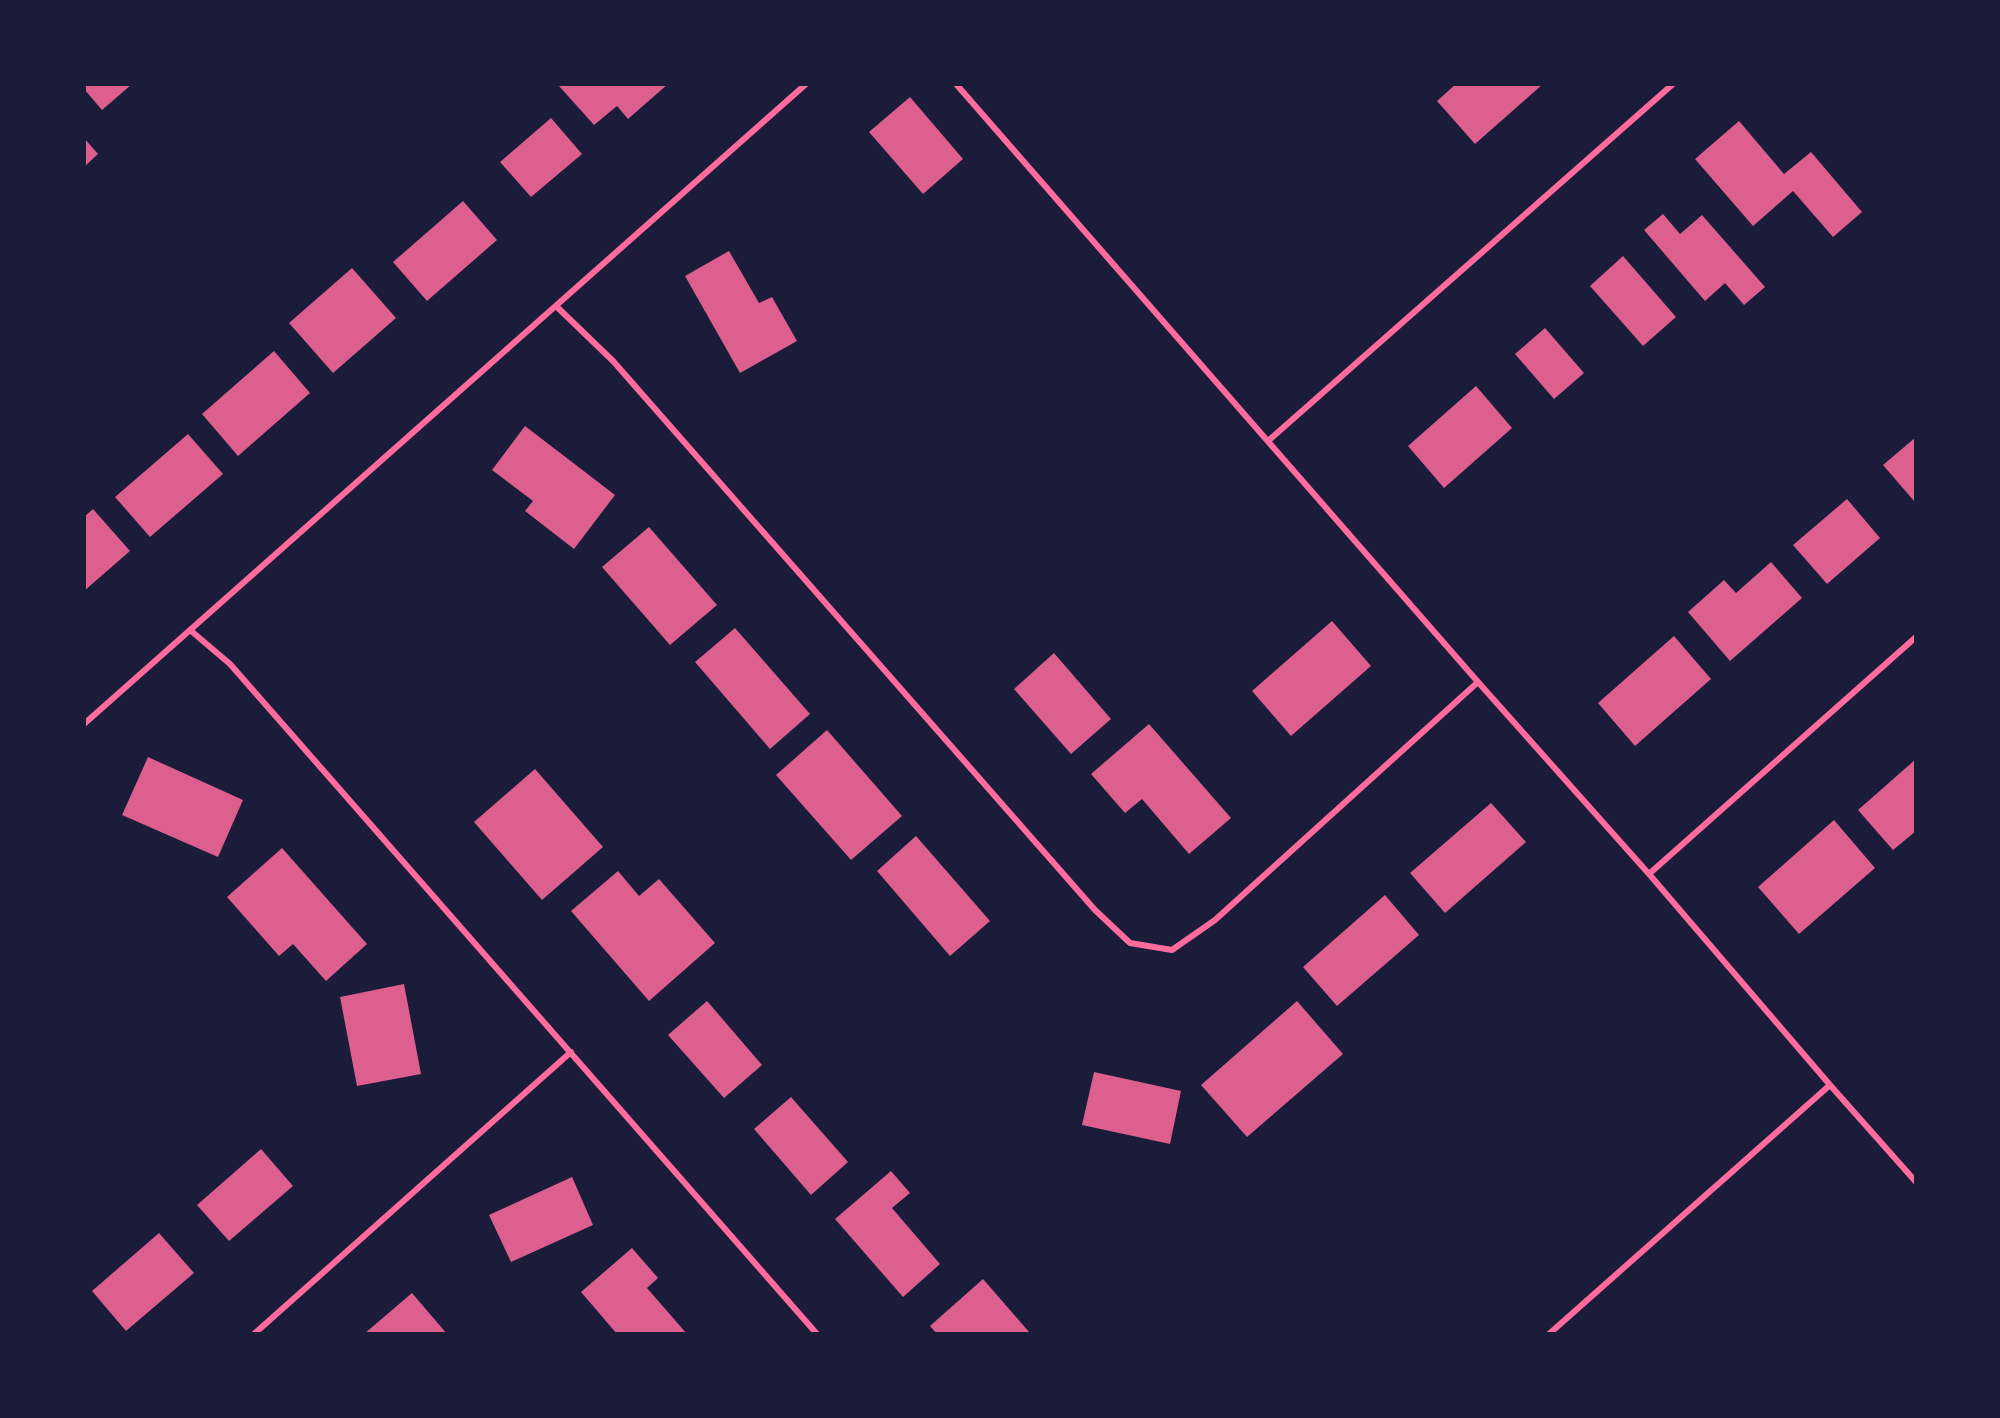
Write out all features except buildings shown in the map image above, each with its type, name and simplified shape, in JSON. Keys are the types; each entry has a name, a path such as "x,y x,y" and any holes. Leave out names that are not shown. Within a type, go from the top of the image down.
{"street":[{"path":"84,724 806,84"},
{"path":"956,84 1916,1182"},
{"path":"1268,441 1673,84"},
{"path":"556,306 613,362 1095,910 1130,943 1172,950 1215,920 1478,682"},
{"path":"190,630 230,664 817,1334"},
{"path":"1649,874 1916,637"},
{"path":"254,1334 571,1052"},
{"path":"1549,1334 1830,1085"}]}
